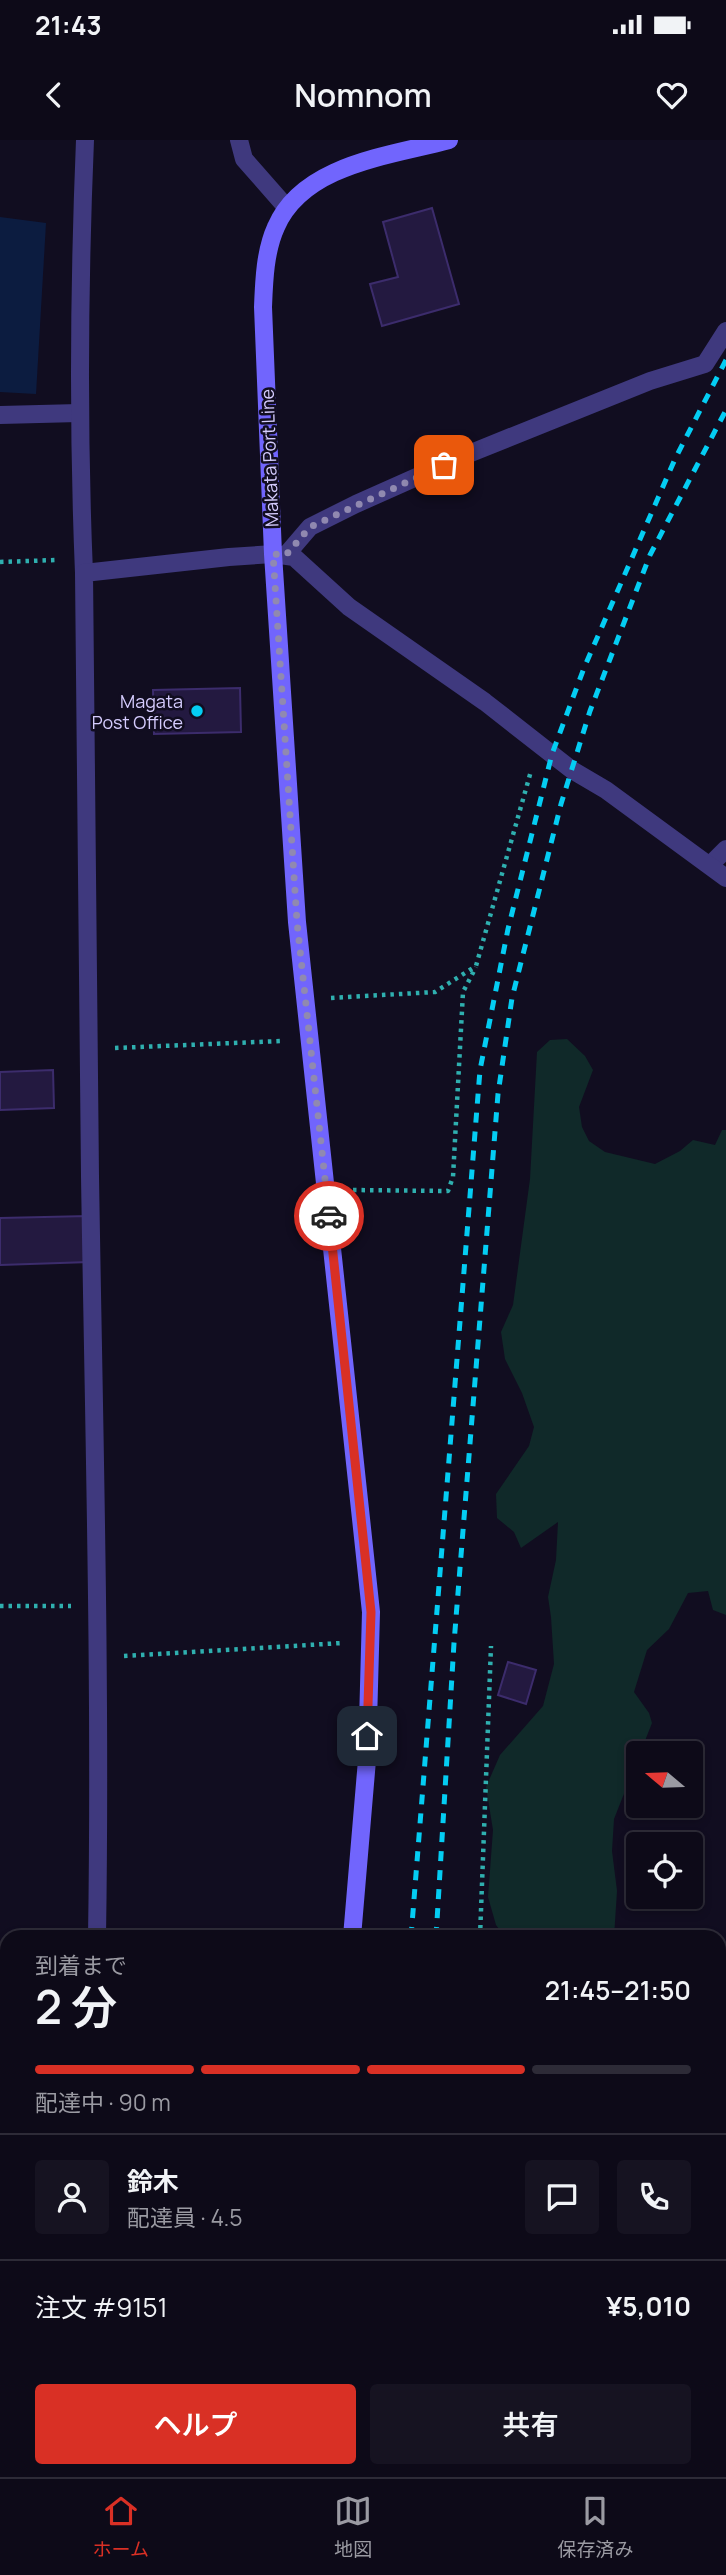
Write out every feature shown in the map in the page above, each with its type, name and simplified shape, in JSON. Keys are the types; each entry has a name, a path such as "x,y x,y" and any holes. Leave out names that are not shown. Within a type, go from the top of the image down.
{"main road":[{"name":"Makata Port Line","path":"353,1930 366,1760 371,1612 297,922 279,554 262,307 268,251 275,227 302,190 318,179 365,162 449,140"}],"street":[{"path":"85,140 80,262 79,413 84,566 88,1049 98,1658 97,1930"},
{"path":"239,140 244,159 287,208"},
{"path":"279,554 310,527 356,504 466,455 650,381 705,364 726,331"},
{"path":"0,415 79,413"},
{"path":"84,566 279,554 304,565 348,607 485,702 572,770 606,790 726,878"},
{"path":"710,865 726,849"},
{"path":"726,2107 726,2116"}],"path":[{"path":"0,562 84,566"},
{"path":"326,1189 448,1191 453,1177 463,992 476,966 539,744"},
{"path":"306,999 435,992 476,966"},
{"path":"88,1049 310,1040"},
{"path":"0,1606 97,1606"},
{"path":"98,1658 370,1642"},
{"path":"480,1930 491,1646"}],"green space":[{"path":"567,1039 585,1056 593,1070 579,1107 582,1127 589,1141 605,1152 655,1164 680,1151 693,1140 715,1145 722,1130 726,1130 726,1615 713,1610 708,1591 688,1593 669,1629 647,1650 634,1692 649,1713 652,1723 645,1741 626,1741 626,1789 614,1819 612,1851 617,1891 614,1930 500,1930 488,1897 493,1830 486,1787 500,1755 543,1706 554,1664 548,1597 556,1560 558,1522 521,1548 514,1532 497,1518 496,1494 529,1446 534,1427 522,1393 505,1359 501,1332 513,1305 530,1179 537,1052 550,1040"}],"water":[{"path":"0,217 46,223 36,394 0,392"}],"building":[{"path":"432,208 459,304 382,326 370,284 398,277 383,222"},
{"path":"240,688 241,732 154,734 153,690"},
{"path":"53,1070 54,1108 0,1110 0,1072"},
{"path":"88,1216 89,1262 0,1265 0,1218"},
{"path":"508,1662 536,1670 526,1704 498,1695"}],"railway":[{"path":"412,1930 480,1070 508,929 552,754 584,668 675,459 726,360"},
{"path":"436,1930 454,1643 498,1094 512,998 561,804 590,711 650,555 726,410"}],"way so far":[{"path":"329,1216 297,922 273,554 286,555 310,527 444,465"}],"place":[{"name":"Magata Post Office","path":"197,711"}],"route":[{"path":"329,1216 371,1612 367,1736"}]}
